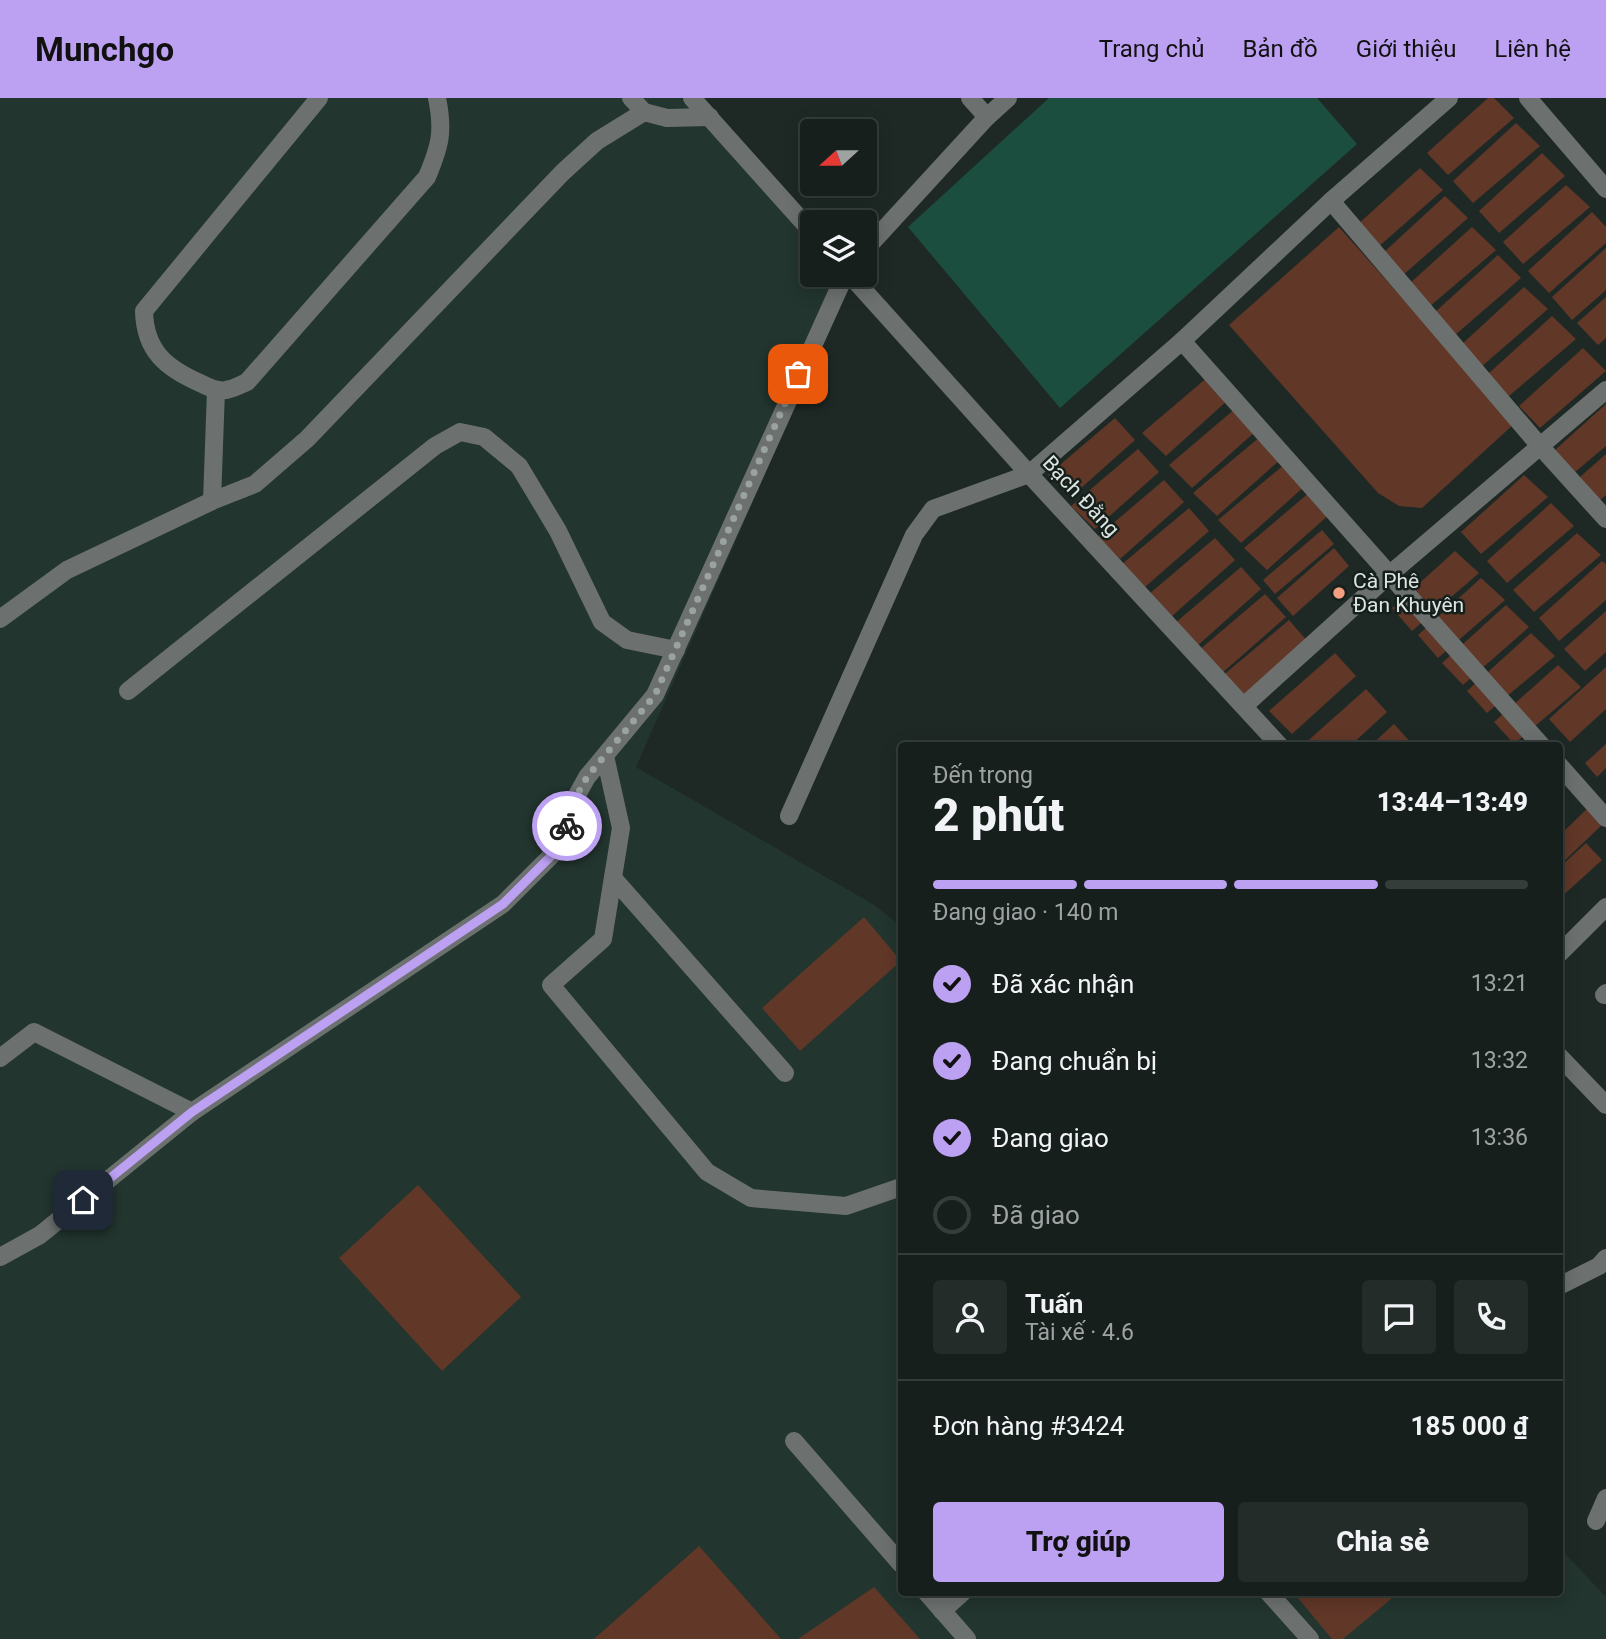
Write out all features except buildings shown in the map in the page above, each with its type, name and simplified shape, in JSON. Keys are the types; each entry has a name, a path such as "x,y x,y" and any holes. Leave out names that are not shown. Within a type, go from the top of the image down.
{"street":[{"path":"319,98 144,311 144,327 159,359 181,375 216,390 227,390 247,382 427,177 439,144 442,124 437,98"},
{"path":"631,98 644,112 667,118 710,117"},
{"path":"692,98 800,218"},
{"path":"970,98 987,117"},
{"path":"877,237 987,117 1008,98"},
{"path":"1528,98 1606,189"},
{"path":"789,816 914,536 933,509 1029,474 1182,341 1437,102"},
{"path":"0,619 67,569 212,501 255,484 307,439 563,172 597,141 644,112"},
{"path":"1331,201 1539,445 1606,519"},
{"path":"0,1257 40,1235 192,1112 503,904 560,847 577,795 587,777 655,695 842,287"},
{"name":"Bạch Đằng","path":"859,287 1277,742"},
{"path":"1182,341 1538,742"},
{"path":"212,501 216,390"},
{"path":"1245,705 1390,575 1606,390"},
{"path":"128,691 435,446 460,432 484,437 520,466 558,531 602,622 627,640 676,650"},
{"path":"606,756 621,828 603,939 551,985 707,1172 751,1198 846,1206 898,1188"},
{"path":"1563,770 1606,818"},
{"path":"613,878 785,1073"},
{"path":"1563,950 1606,907"},
{"path":"0,1058 34,1032 192,1112"},
{"path":"1563,1060 1606,1105"},
{"path":"1563,1284 1599,1266 1606,1258"},
{"path":"794,1441 898,1561"},
{"path":"1596,1521 1606,1498"},
{"path":"929,1596 967,1639"},
{"path":"942,1611 959,1596"},
{"path":"1271,1596 1304,1637"}],"shaded area":[{"path":"0,98 681,98 800,212 800,287 848,287 636,767 874,905 898,924 898,1596 1563,1596 1563,1551 1606,1597 1606,1639 0,1639"}],"green space":[{"path":"1049,98 1317,98 1357,144 1060,408 908,227"}],"way so far":[{"path":"567,826 577,795 587,777 634,724 655,695 798,374"}],"place":[{"name":"Cà Phê Đan Khuyên","path":"1339,593"}],"route":[{"path":"83,1200 192,1112 503,904 560,847 567,826"}]}
